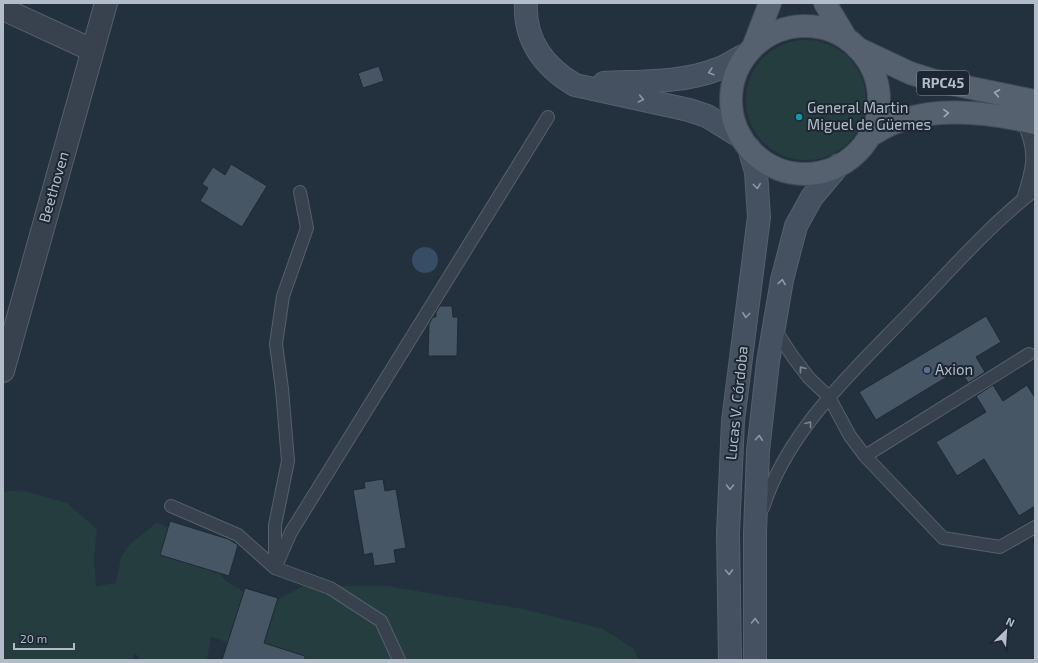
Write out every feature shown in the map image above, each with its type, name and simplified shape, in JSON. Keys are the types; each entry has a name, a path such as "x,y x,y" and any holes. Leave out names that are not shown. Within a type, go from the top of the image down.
{"main road":[{"path":"526,3 525,14 531,39 543,60 561,77 575,85 689,110 706,116 745,143"},
{"name":"RPC45","path":"770,3 750,50 735,74 731,95 733,117 745,143 768,164 792,172 816,172 839,165 861,147 869,136 875,121 878,105 878,89 874,74 867,60 851,43 825,3"},
{"name":"RPC45","path":"750,50 770,34 788,27 808,26 828,30 910,72 932,80 1035,101"},
{"path":"575,85 671,80 693,76 719,69 750,50"},
{"name":"RPC45","path":"869,136 899,121 929,114 970,113 1029,121"},
{"name":"Lucas V. Córdoba","path":"730,660 728,533 733,421 759,217 756,172 745,143"},
{"name":"Lucas V. Córdoba","path":"755,660 755,533 761,413 774,328 787,254 796,226 812,197 839,165"}],"street":[{"name":"Beethoven","path":"4,363 106,3"},
{"path":"3,9 92,50"}],"lane":[{"path":"275,568 291,532 548,117"},
{"path":"1023,199 1033,166 1034,152 1029,121"},
{"path":"755,533 770,485 781,463 829,397 967,253 1023,199 1035,190"},
{"path":"275,568 275,525 288,461 282,389 276,344 283,296 307,228 300,192"},
{"path":"774,328 792,358 809,378 829,397 850,436 864,456 943,538 1000,547 1035,528"},
{"path":"864,456 1029,354"},
{"path":"171,506 238,535 275,568 330,588 381,621 399,660"}],"green space":[{"path":"806,40 818,41 829,45 839,50 848,58 856,67 861,77 865,88 865,112 861,123 856,133 848,142 839,150 829,155 818,159 806,160 794,159 783,155 773,150 764,142 756,133 751,123 747,112 746,100 747,88 751,77 756,67 764,58 773,50 783,45 794,41"},
{"path":"20,490 67,503 97,529 94,558 96,586 116,583 121,557 129,545 156,523 185,533 226,581 266,606 303,586 387,586 523,609 603,629 634,649 639,660 280,660 247,651 211,636 207,660 141,660 135,653 132,660 3,660 3,492"}],"water":[{"path":"425,247 434,251 438,260 434,269 425,273 416,269 412,260 416,251"}],"building":[{"path":"379,66 384,81 363,88 358,73"},
{"path":"231,164 267,186 242,227 200,201 208,188 202,184 213,167 225,175"},
{"path":"440,306 452,306 453,317 458,317 457,356 428,356 429,324 433,317 436,317 436,312"},
{"path":"986,316 1001,342 976,357 985,372 968,383 960,369 876,420 859,392"},
{"path":"993,385 1003,401 1027,385 1035,398 1035,506 1019,516 984,459 957,476 936,442 986,412 976,396"},
{"path":"383,479 385,491 396,489 406,548 394,550 396,563 374,566 372,553 364,555 353,490 365,488 364,482"},
{"path":"170,521 228,539 238,545 229,576 160,555"},
{"path":"245,588 278,598 264,643 305,656 305,660 222,660"}],"place":[{"name":"General Martin Miguel de Güemes","path":"799,117"},
{"name":"Axion","path":"927,370"}]}
